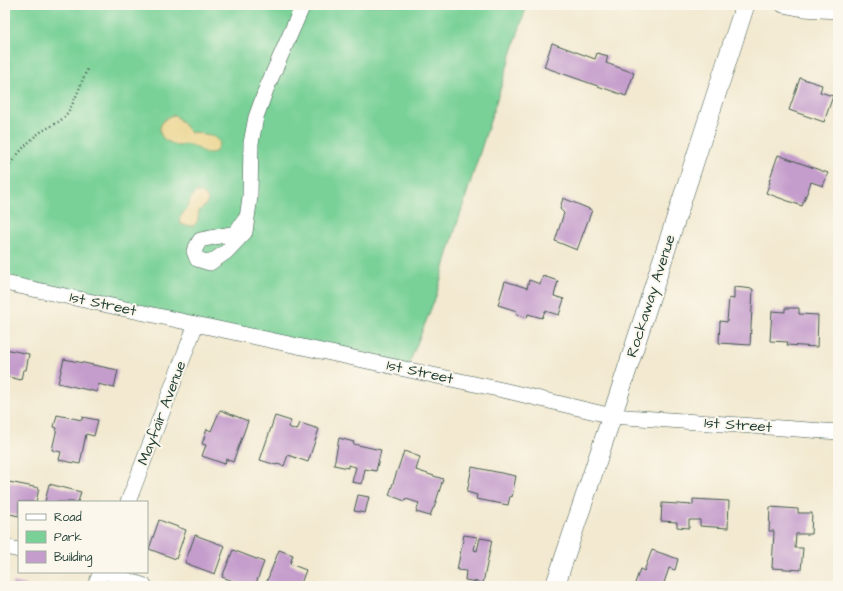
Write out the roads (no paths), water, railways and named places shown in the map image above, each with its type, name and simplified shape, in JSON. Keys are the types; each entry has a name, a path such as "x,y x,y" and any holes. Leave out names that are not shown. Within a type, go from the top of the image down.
{"main road":[{"name":"Rockaway Avenue","path":"555,586 612,416 744,5"}],"street":[{"path":"247,217 250,196 251,143 256,117 267,87 303,5"},
{"path":"783,5 803,9 838,11"},
{"name":"1st Street","path":"5,283 500,389 612,416 838,432"},
{"name":"Mayfair Avenue","path":"128,501 196,324"},
{"path":"5,547 18,550"},
{"path":"95,586 101,573"},
{"path":"108,573 145,586"}]}
